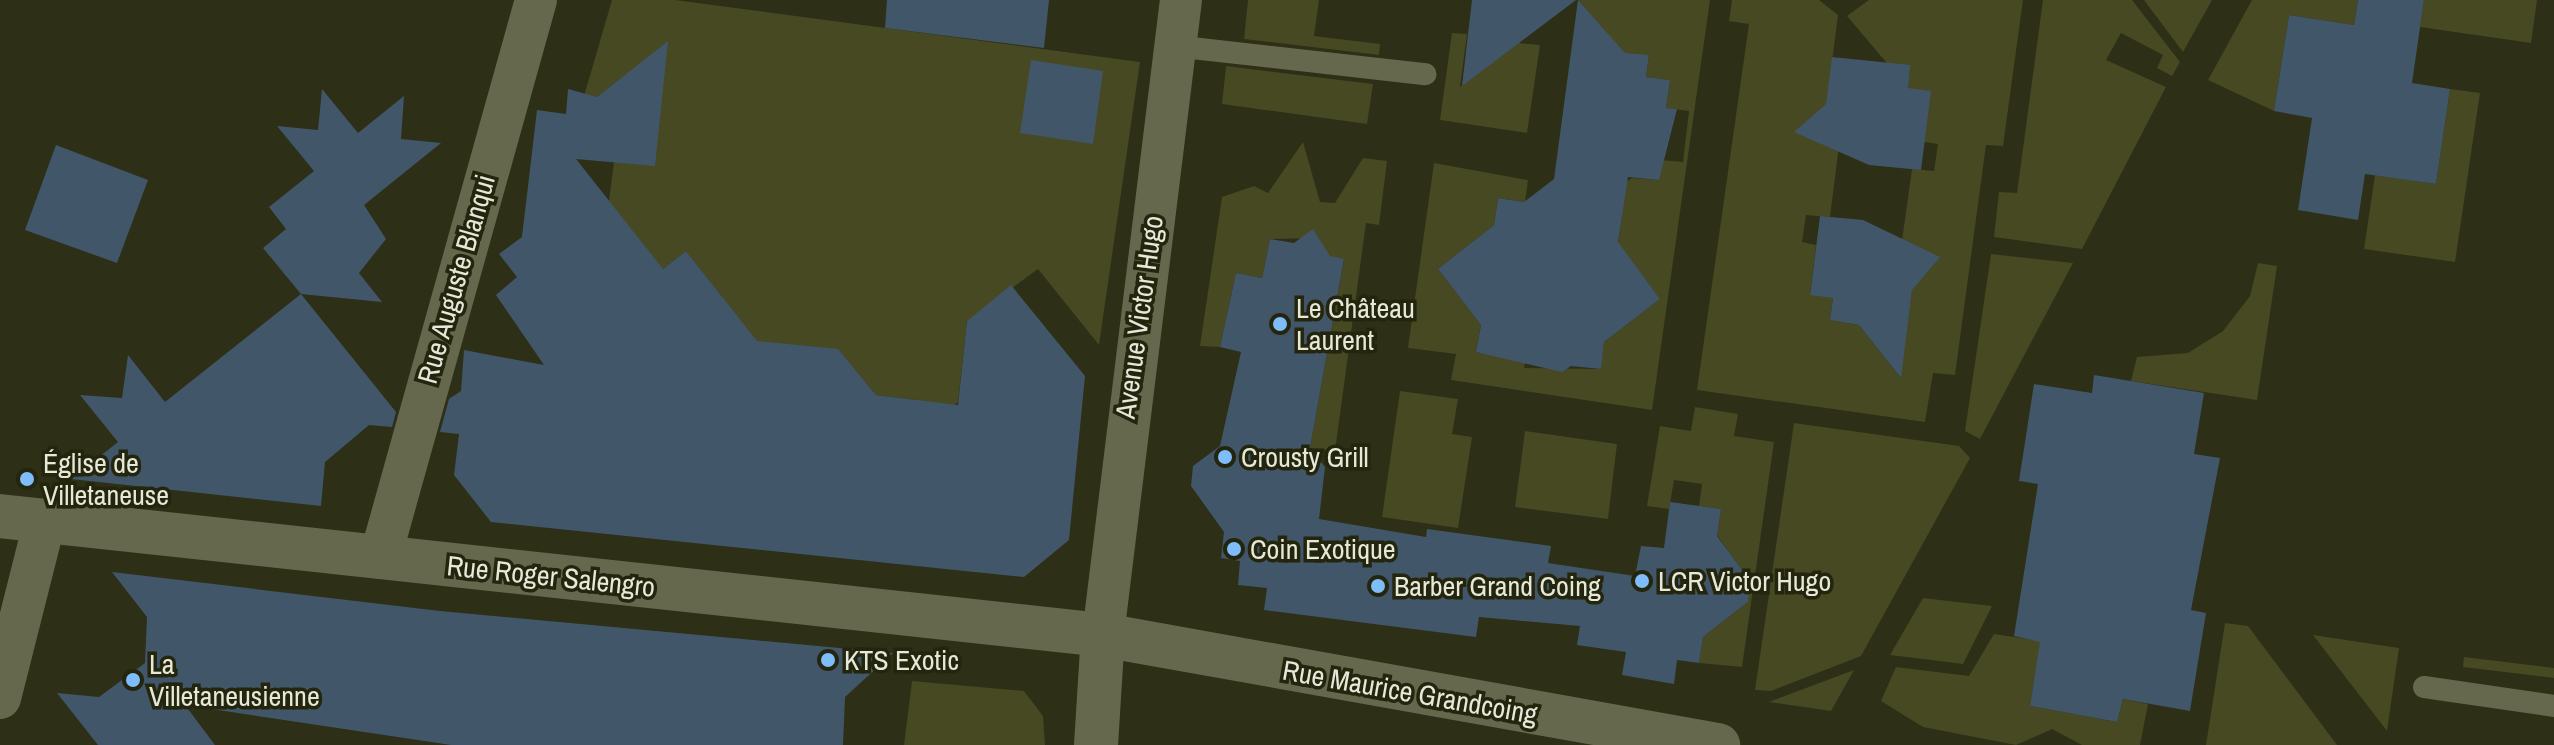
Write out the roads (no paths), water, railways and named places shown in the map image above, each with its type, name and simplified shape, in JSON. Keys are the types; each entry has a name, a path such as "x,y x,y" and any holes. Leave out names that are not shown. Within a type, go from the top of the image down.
{"street":[{"name":"Rue Auguste Blanqui","path":"380,558 536,0"},
{"name":"Avenue Victor Hugo","path":"1103,635 1181,0"},
{"name":"Rue Roger Salengro","path":"0,516 1103,635"},
{"path":"0,698 45,520"},
{"path":"1096,745 1103,635"},
{"name":"Rue Maurice Grandcoing","path":"1103,635 1718,745"}],"lane":[{"path":"1174,46 1425,74"},
{"path":"2424,687 2554,706"}],"place":[{"name":"Le Château Laurent","path":"1280,324"},
{"name":"Crousty Grill","path":"1225,457"},
{"name":"Église de Villetaneuse","path":"27,479"},
{"name":"Coin Exotique","path":"1234,549"},
{"name":"LCR Victor Hugo","path":"1642,581"},
{"name":"Barber Grand Coing","path":"1378,586"},
{"name":"KTS Exotic","path":"828,660"},
{"name":"La Villetaneusienne","path":"133,680"}]}
